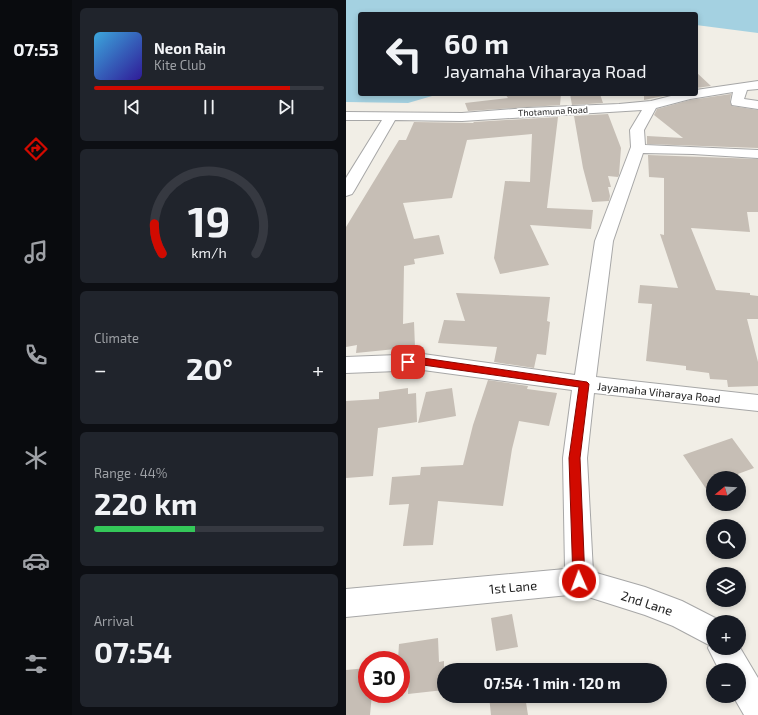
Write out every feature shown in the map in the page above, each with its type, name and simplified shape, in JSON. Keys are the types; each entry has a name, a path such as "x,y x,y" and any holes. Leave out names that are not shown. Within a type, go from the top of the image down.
{"street":[{"name":"Thotamuna Road","path":"698,94 758,85"},
{"path":"741,88 737,102 758,105"},
{"name":"Thotamuna Road","path":"346,116 462,117 527,112 619,108 651,105 686,96"},
{"path":"579,581 575,458 604,242 638,149 637,130 651,105"},
{"path":"619,108 637,130"},
{"path":"346,191 391,116"},
{"path":"638,149 693,150 758,154"},
{"name":"Jayamaha Viharaya Road","path":"346,366 423,362 584,384 758,403"},
{"name":"1st Lane","path":"346,603 579,581"},
{"name":"2nd Lane","path":"579,581 646,601 682,614 706,628"},
{"path":"746,688 758,708"}],"water":[{"path":"346,0 758,0 758,33 698,25 698,12 358,12 358,96 432,96 408,103 346,102"}],"building":[{"path":"698,74 711,86 698,88"},
{"path":"731,94 730,102 732,106 758,110 758,148 647,144 647,136 683,138 654,115 657,109 690,100"},
{"path":"506,96 561,96 560,105 468,111 465,103 508,98"},
{"path":"570,96 601,96 603,103 572,105"},
{"path":"644,96 663,96 644,100"},
{"path":"608,114 621,148 619,175 618,177 608,176 611,187 608,187 610,196 609,201 592,202 583,168 574,116"},
{"path":"558,117 547,208 593,210 591,229 530,225 549,265 500,274 494,258 505,181 530,182 532,134 467,140 452,198 403,203 414,239 439,235 444,254 414,259 415,264 404,266 403,324 414,322 415,347 356,353 357,345 346,347 346,227 399,140 406,140 414,122 474,123 473,122"},
{"path":"648,155 758,159 758,212 747,212 750,232 691,228 716,290 750,293 750,295 758,296 758,319 747,319 758,362 758,386 728,387 727,380 710,379 709,373 686,370 686,366 646,361 652,304 638,303 640,285 678,288 660,234 664,235 664,178 649,177"},
{"path":"456,293 550,297 547,321 550,322 546,355 537,354 534,368 494,362 497,347 438,343 444,320 465,321"},
{"path":"488,380 528,386 527,389 557,393 549,426 519,421 512,449 503,506 438,501 433,545 403,546 409,504 389,505 392,477 420,475 421,467 463,465 473,425"},
{"path":"408,388 408,394 416,393 417,422 378,428 373,476 346,478 346,401 379,399 379,392"},
{"path":"452,388 456,416 418,423 426,392"},
{"path":"732,438 754,468 746,471 706,471 706,489 683,455"},
{"path":"512,614 518,647 496,651 491,618"},
{"path":"438,638 439,662 444,661 444,663 437,663 437,691 410,694 410,651 399,651 399,644"},
{"path":"358,669 358,703 371,703 370,715 346,715 346,670"},
{"path":"490,703 526,703 528,715 491,715"}],"route":[{"path":"408,362 423,362 584,384 575,458 579,581"}]}
